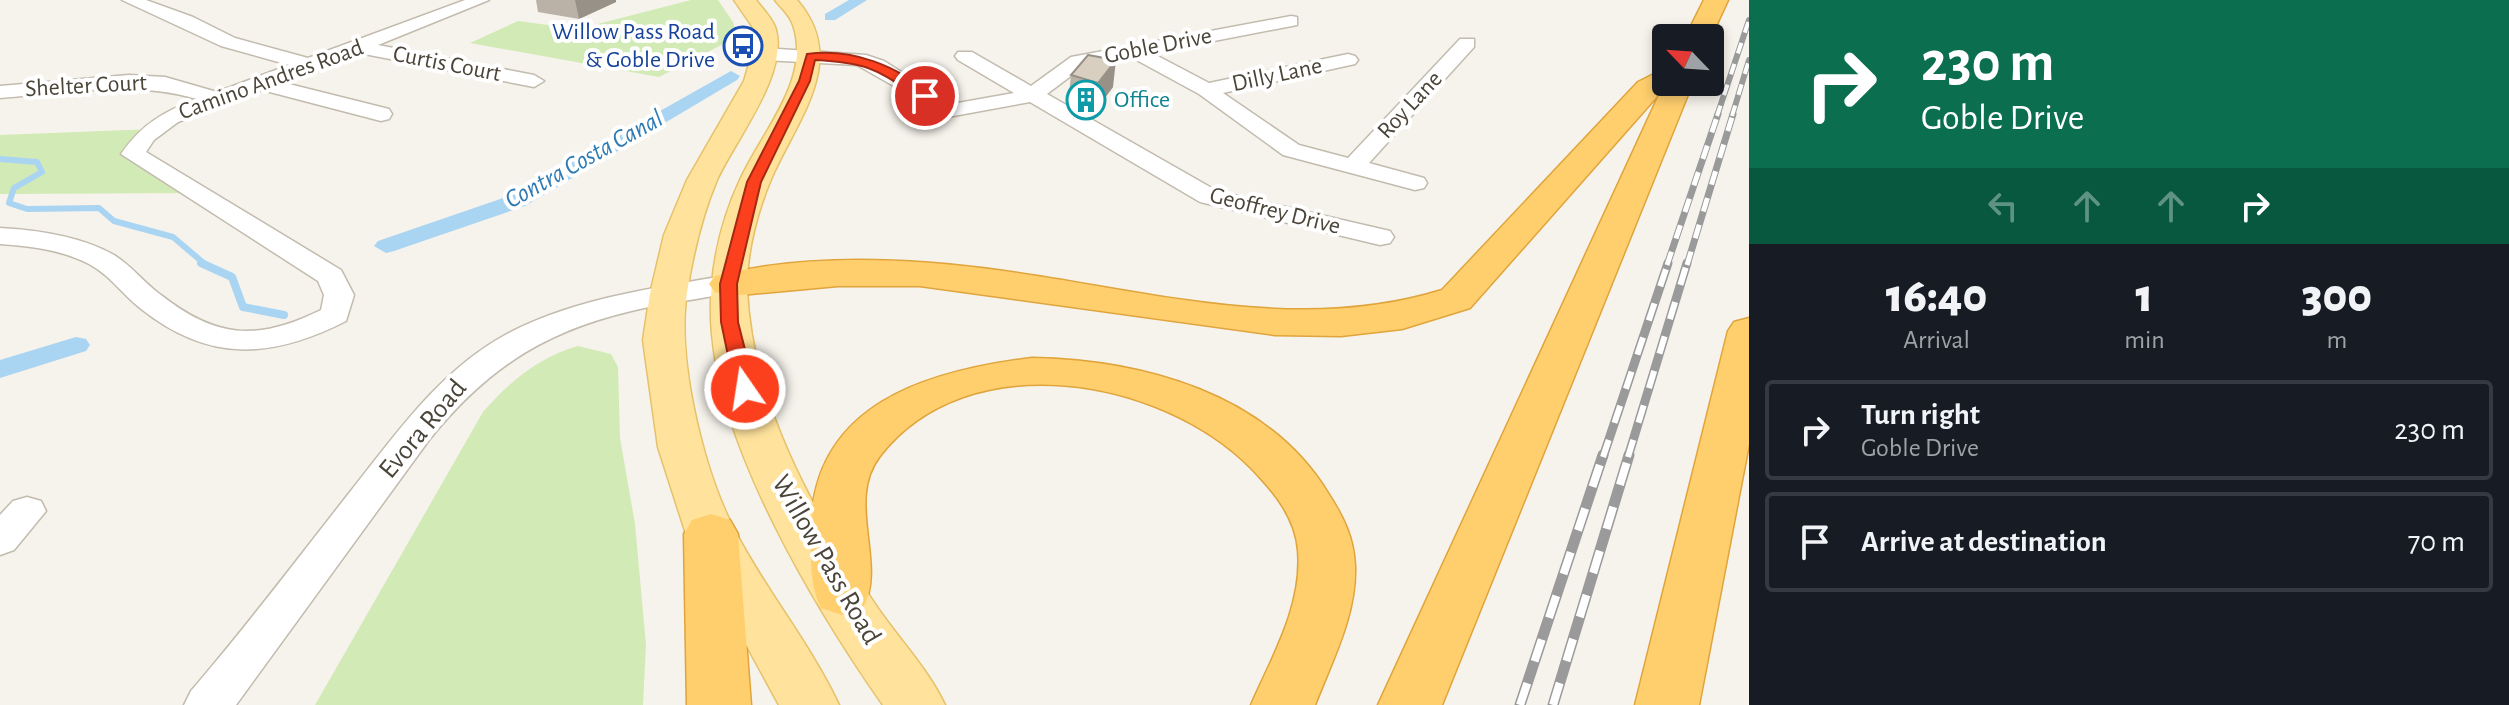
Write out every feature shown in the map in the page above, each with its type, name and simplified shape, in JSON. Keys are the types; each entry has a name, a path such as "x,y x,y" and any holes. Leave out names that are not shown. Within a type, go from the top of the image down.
{"highway":[{"path":"1705,24 1716,0"},
{"path":"729,284 782,277 904,274 1061,290 1289,324 1375,322 1426,313 1456,299 1652,85"},
{"path":"1410,705 1673,96"},
{"path":"1667,705 1749,331"},
{"path":"842,592 839,513 847,467 877,428 917,400 966,381 1014,371 1065,370 1114,378 1171,394 1223,419 1268,452 1304,495 1326,548 1326,586 1318,618 1283,705"},
{"path":"711,534 719,705"},
{"path":"1681,705 1684,625"}],"main road":[{"path":"745,0 765,29 764,54 757,81 702,180 681,235 668,294 663,340 668,386 681,447 711,534 810,705"},
{"path":"786,0 798,10 808,35 811,56"},
{"name":"Willow Pass Road","path":"811,56 805,81 754,182 729,284 730,322 745,389 778,483 891,672 916,705"}],"street":[{"path":"130,0 187,21 228,42 310,65"},
{"name":"Camino Andres Road","path":"0,236 73,249 111,265 152,303 205,333 234,344 297,335 335,315 339,295 331,276 133,154 146,135 170,117 481,0"},
{"name":"Goble Drive","path":"764,54 859,59 877,65 948,111 1031,96 1078,61 1291,21"},
{"name":"Roy Lane","path":"1353,166 1467,43"},
{"name":"Curtis Court","path":"359,47 534,81"},
{"path":"1133,50 1206,90 1291,150 1415,183"},
{"name":"Geoffrey Drive","path":"965,56 1209,197 1380,237"},
{"name":"Dilly Lane","path":"1206,90 1348,60"},
{"name":"Shelter Court","path":"0,92 129,81 165,83 218,99"},
{"path":"260,83 381,114"},
{"name":"Evora Road","path":"208,705 392,464 460,382 508,347 552,325 588,312 729,284"},
{"path":"0,540 27,511"}],"green space":[{"path":"691,0 718,0 733,22 737,37 659,77 470,43 518,21 578,29"},
{"path":"154,129 134,155 201,193 0,194 0,135"},
{"path":"578,346 611,354 618,367 620,438 635,524 646,645 643,705 315,705 483,412 526,372 551,356"}],"building":[{"path":"1088,55 1116,60 1098,83 1071,75"}],"waterway":[{"name":"Contra Costa Canal","path":"830,17 860,0"},
{"name":"Contra Costa Canal","path":"386,246 517,201 731,76"},
{"path":"0,159 37,162 42,172 14,188 9,203 27,209 99,208 114,221 173,237 206,265"},
{"name":"Contra Costa Canal","path":"201,263 232,277 243,307 284,315"},
{"name":"Contra Costa Canal","path":"0,369 76,345"}],"railway":[{"path":"1717,116 1749,20"},
{"path":"1732,116 1749,60"},
{"path":"1667,265 1718,114"},
{"path":"1687,265 1733,114"},
{"path":"1603,457 1668,263"},
{"path":"1628,457 1687,263"},
{"path":"1520,705 1603,455"},
{"path":"1553,705 1629,455"}],"place":[{"name":"Willow Pass Road & Goble Drive","path":"743,46"},
{"name":"Office","path":"1086,100"}],"route":[{"path":"745,389 730,322 729,284 754,182 805,81 811,56 859,59 877,65 925,96"}]}
